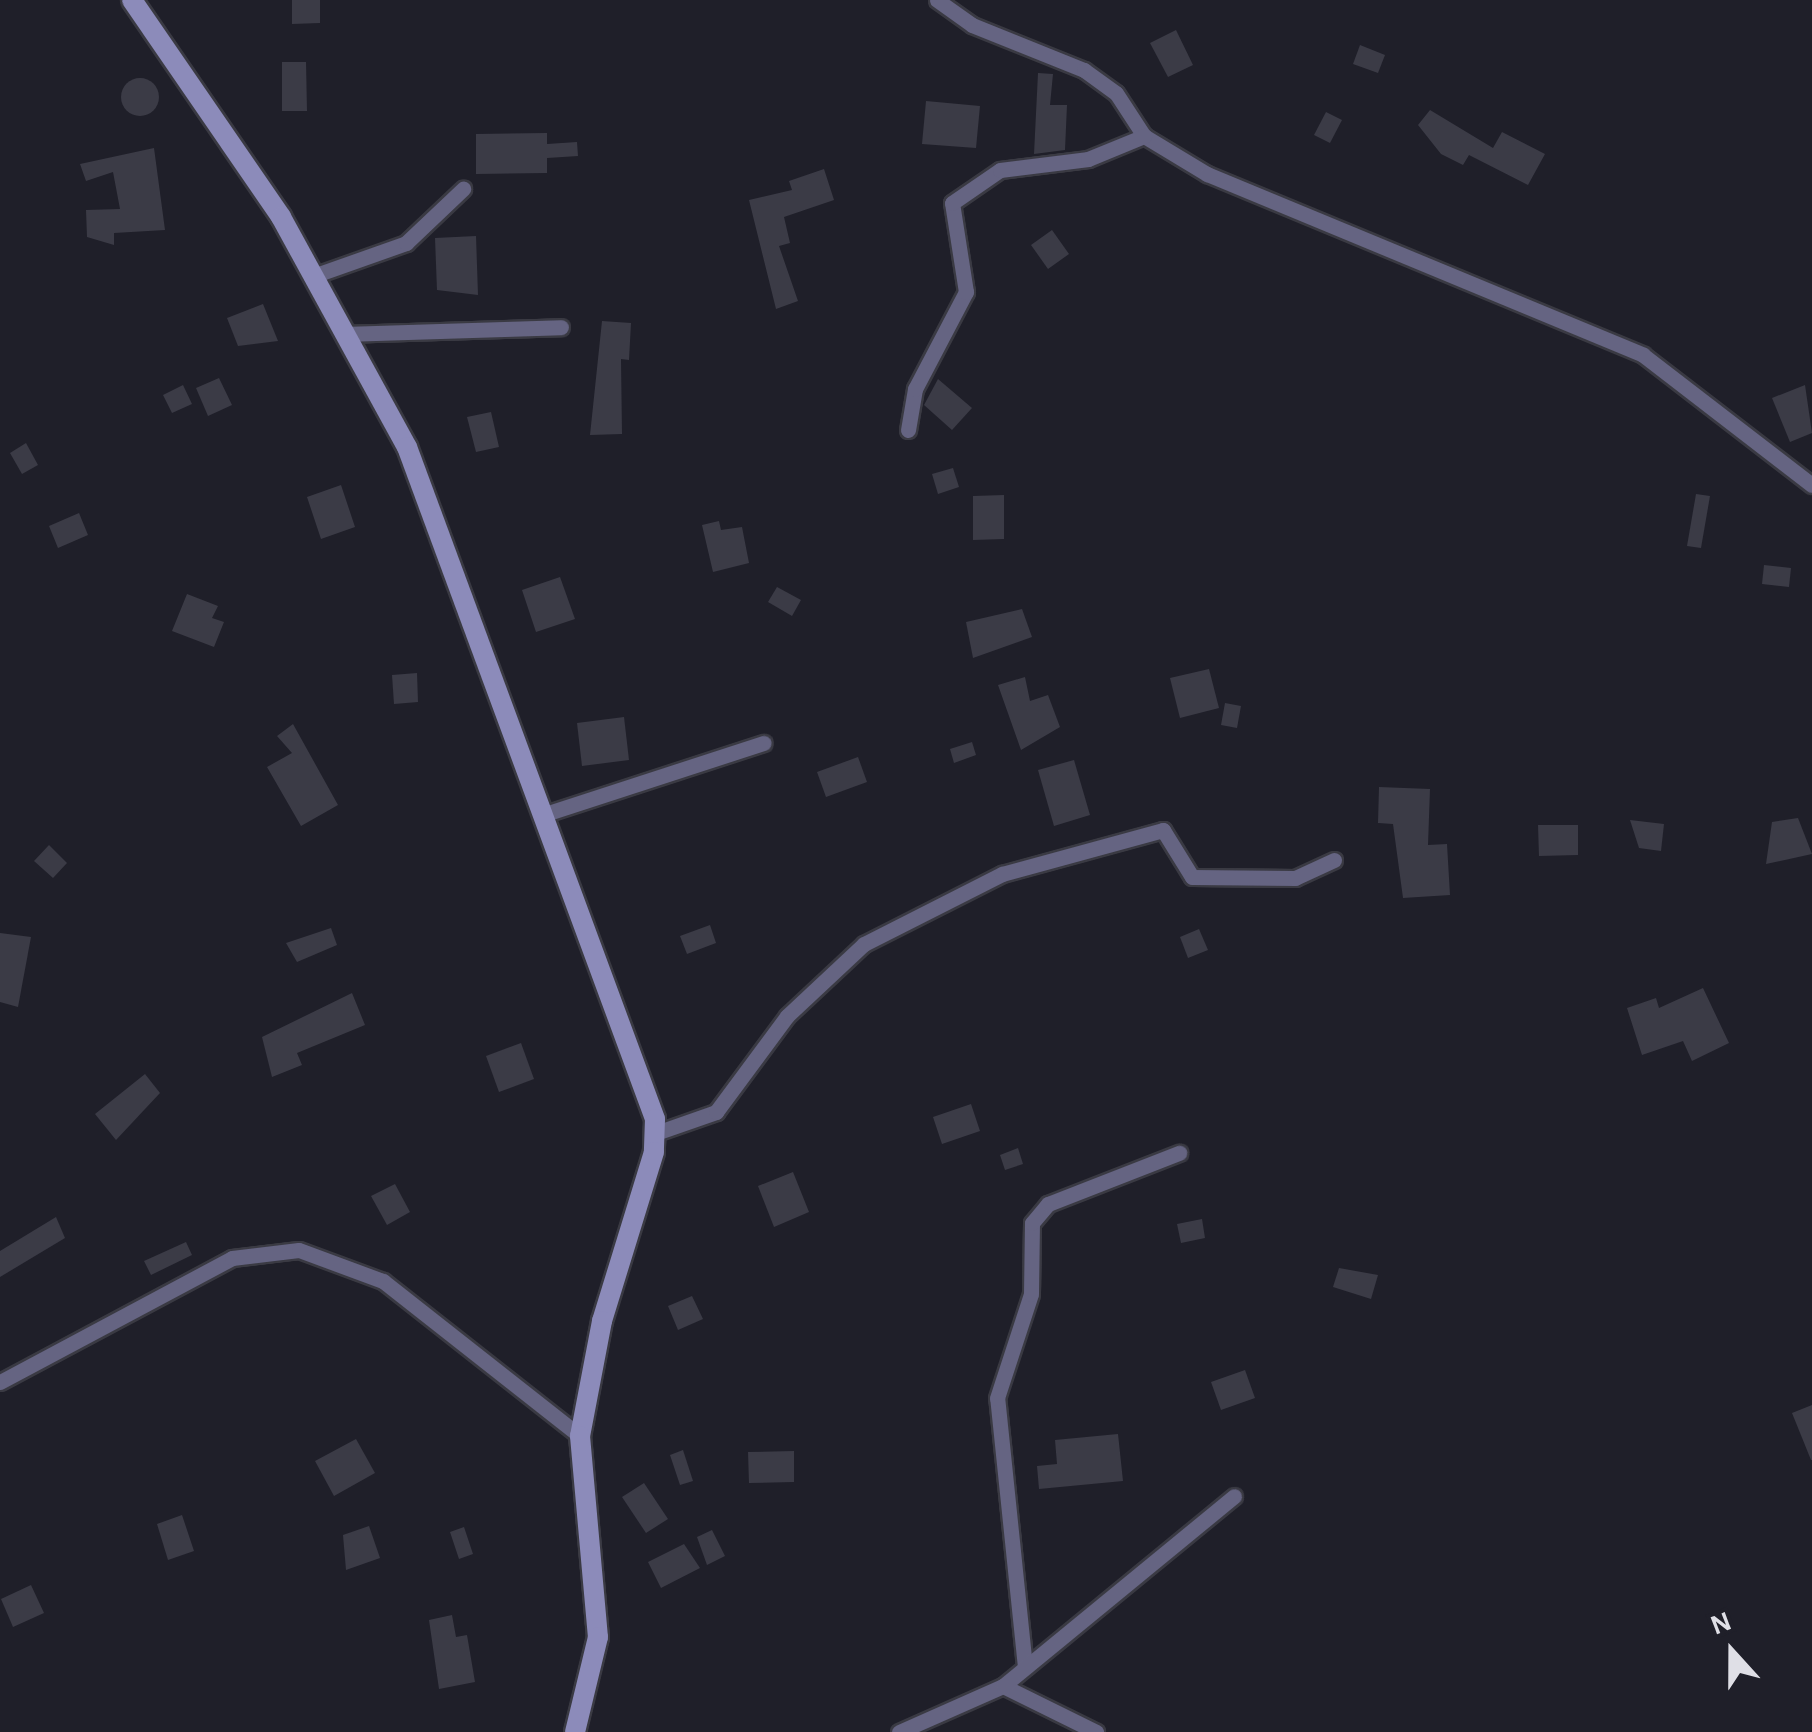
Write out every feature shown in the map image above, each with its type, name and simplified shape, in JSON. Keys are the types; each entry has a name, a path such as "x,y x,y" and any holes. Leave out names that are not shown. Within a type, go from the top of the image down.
{"street":[{"path":"132,0 314,276 407,447 656,1133 602,1321 580,1436 598,1637 575,1732"},
{"path":"937,0 972,25 1084,70 1126,104 1144,136 1207,174 1642,354 1812,485"},
{"path":"908,430 915,389 966,292 952,203 1000,170 1088,159 1144,136"},
{"path":"314,276 406,243 463,189"},
{"path":"343,334 561,327"},
{"path":"542,815 764,743"},
{"path":"656,1133 716,1112 786,1016 864,944 1002,874 1163,830 1192,876 1294,878 1334,860"},
{"path":"1025,1668 996,1398 1031,1294 1032,1223 1048,1204 1179,1153"},
{"path":"0,1382 232,1258 299,1250 384,1281 580,1436"},
{"path":"899,1732 1003,1686 1234,1496"},
{"path":"1003,1686 1096,1732"}],"building":[{"path":"292,0 320,0 320,23 292,24"},
{"path":"1176,30 1193,65 1168,77 1150,43"},
{"path":"1360,45 1385,55 1378,73 1353,64"},
{"path":"282,62 306,62 307,111 282,111"},
{"path":"1038,73 1053,74 1050,105 1067,105 1065,150 1034,154"},
{"path":"140,78 153,84 159,97 153,110 140,116 127,110 121,97 127,84"},
{"path":"926,101 980,106 976,148 922,144"},
{"path":"1430,110 1493,148 1502,132 1545,154 1528,185 1469,155 1463,165 1441,154 1418,125"},
{"path":"1326,112 1342,120 1330,143 1314,135"},
{"path":"547,133 547,144 577,142 578,156 547,158 547,173 476,174 476,134"},
{"path":"154,148 165,230 114,233 114,245 87,237 86,210 120,209 113,172 86,181 80,164"},
{"path":"824,169 834,200 784,217 790,243 779,246 798,301 776,309 749,200 792,190 789,181"},
{"path":"1052,230 1069,254 1048,269 1031,245"},
{"path":"476,236 478,295 437,290 435,238"},
{"path":"263,304 278,341 238,346 227,318"},
{"path":"602,321 631,323 629,360 621,359 622,434 590,435"},
{"path":"219,378 232,405 208,416 196,388"},
{"path":"938,379 972,408 952,430 924,405"},
{"path":"183,385 192,404 172,413 163,395"},
{"path":"1805,385 1812,433 1790,442 1772,398"},
{"path":"491,412 499,447 476,452 467,417"},
{"path":"26,443 38,465 22,474 10,453"},
{"path":"953,468 959,487 938,494 932,474"},
{"path":"341,485 355,527 321,539 307,497"},
{"path":"1696,494 1710,496 1701,548 1687,546"},
{"path":"1004,495 1004,539 973,540 973,496"},
{"path":"79,513 88,535 58,548 49,526"},
{"path":"719,521 721,530 742,527 749,563 713,572 702,525"},
{"path":"1764,565 1791,568 1789,587 1762,584"},
{"path":"560,577 575,619 536,632 522,590"},
{"path":"777,587 801,600 792,616 768,602"},
{"path":"187,594 218,606 212,618 224,622 214,647 172,631"},
{"path":"1022,609 1032,637 973,658 966,622"},
{"path":"1209,669 1219,708 1180,718 1170,678"},
{"path":"417,673 418,702 394,704 392,675"},
{"path":"1025,677 1030,701 1048,695 1060,727 1021,750 998,685"},
{"path":"1225,703 1241,706 1237,728 1221,725"},
{"path":"624,717 629,760 582,766 577,723"},
{"path":"293,724 338,805 301,826 267,767 292,753 277,736"},
{"path":"972,742 976,755 954,763 950,749"},
{"path":"858,757 867,782 826,797 817,772"},
{"path":"1074,760 1090,815 1054,826 1038,770"},
{"path":"1379,787 1430,789 1428,845 1447,844 1450,895 1403,898 1393,824 1378,823"},
{"path":"1798,818 1812,854 1766,864 1772,822"},
{"path":"1630,820 1664,824 1661,851 1639,848"},
{"path":"1538,825 1578,825 1578,855 1539,856"},
{"path":"49,845 67,863 53,878 34,861"},
{"path":"710,925 716,943 687,954 680,936"},
{"path":"331,928 337,945 297,962 286,943"},
{"path":"1199,929 1208,950 1188,958 1180,937"},
{"path":"0,933 31,937 18,1007 0,1002"},
{"path":"1703,988 1729,1043 1692,1061 1683,1041 1642,1055 1627,1008 1656,998 1659,1008"},
{"path":"352,993 365,1025 297,1053 302,1065 272,1077 262,1037"},
{"path":"521,1043 534,1079 499,1092 486,1056"},
{"path":"145,1074 160,1093 116,1140 95,1114"},
{"path":"971,1104 980,1131 942,1144 933,1117"},
{"path":"1018,1148 1023,1164 1005,1170 1000,1155"},
{"path":"793,1172 809,1212 774,1227 758,1186"},
{"path":"395,1184 410,1212 387,1225 371,1196"},
{"path":"56,1217 65,1238 0,1277 0,1251"},
{"path":"1202,1219 1205,1238 1181,1243 1177,1224"},
{"path":"186,1242 192,1255 151,1275 144,1261"},
{"path":"1339,1268 1378,1275 1371,1299 1333,1287"},
{"path":"692,1296 703,1319 678,1330 668,1306"},
{"path":"1245,1370 1255,1398 1221,1410 1211,1382"},
{"path":"1812,1405 1812,1460 1811,1460 1792,1413"},
{"path":"1118,1434 1123,1481 1039,1489 1037,1466 1057,1464 1055,1440"},
{"path":"356,1439 375,1473 334,1496 315,1461"},
{"path":"683,1450 693,1481 680,1485 670,1455"},
{"path":"794,1451 794,1482 749,1483 748,1452"},
{"path":"644,1483 668,1519 646,1533 622,1497"},
{"path":"182,1515 194,1551 168,1560 157,1524"},
{"path":"369,1526 380,1558 346,1570 343,1535"},
{"path":"464,1527 473,1554 459,1559 450,1532"},
{"path":"712,1530 725,1556 707,1565 697,1537"},
{"path":"684,1544 700,1568 661,1588 648,1562"},
{"path":"31,1585 44,1613 13,1627 1,1599"},
{"path":"452,1615 456,1637 467,1635 475,1682 439,1689 429,1620"}]}
